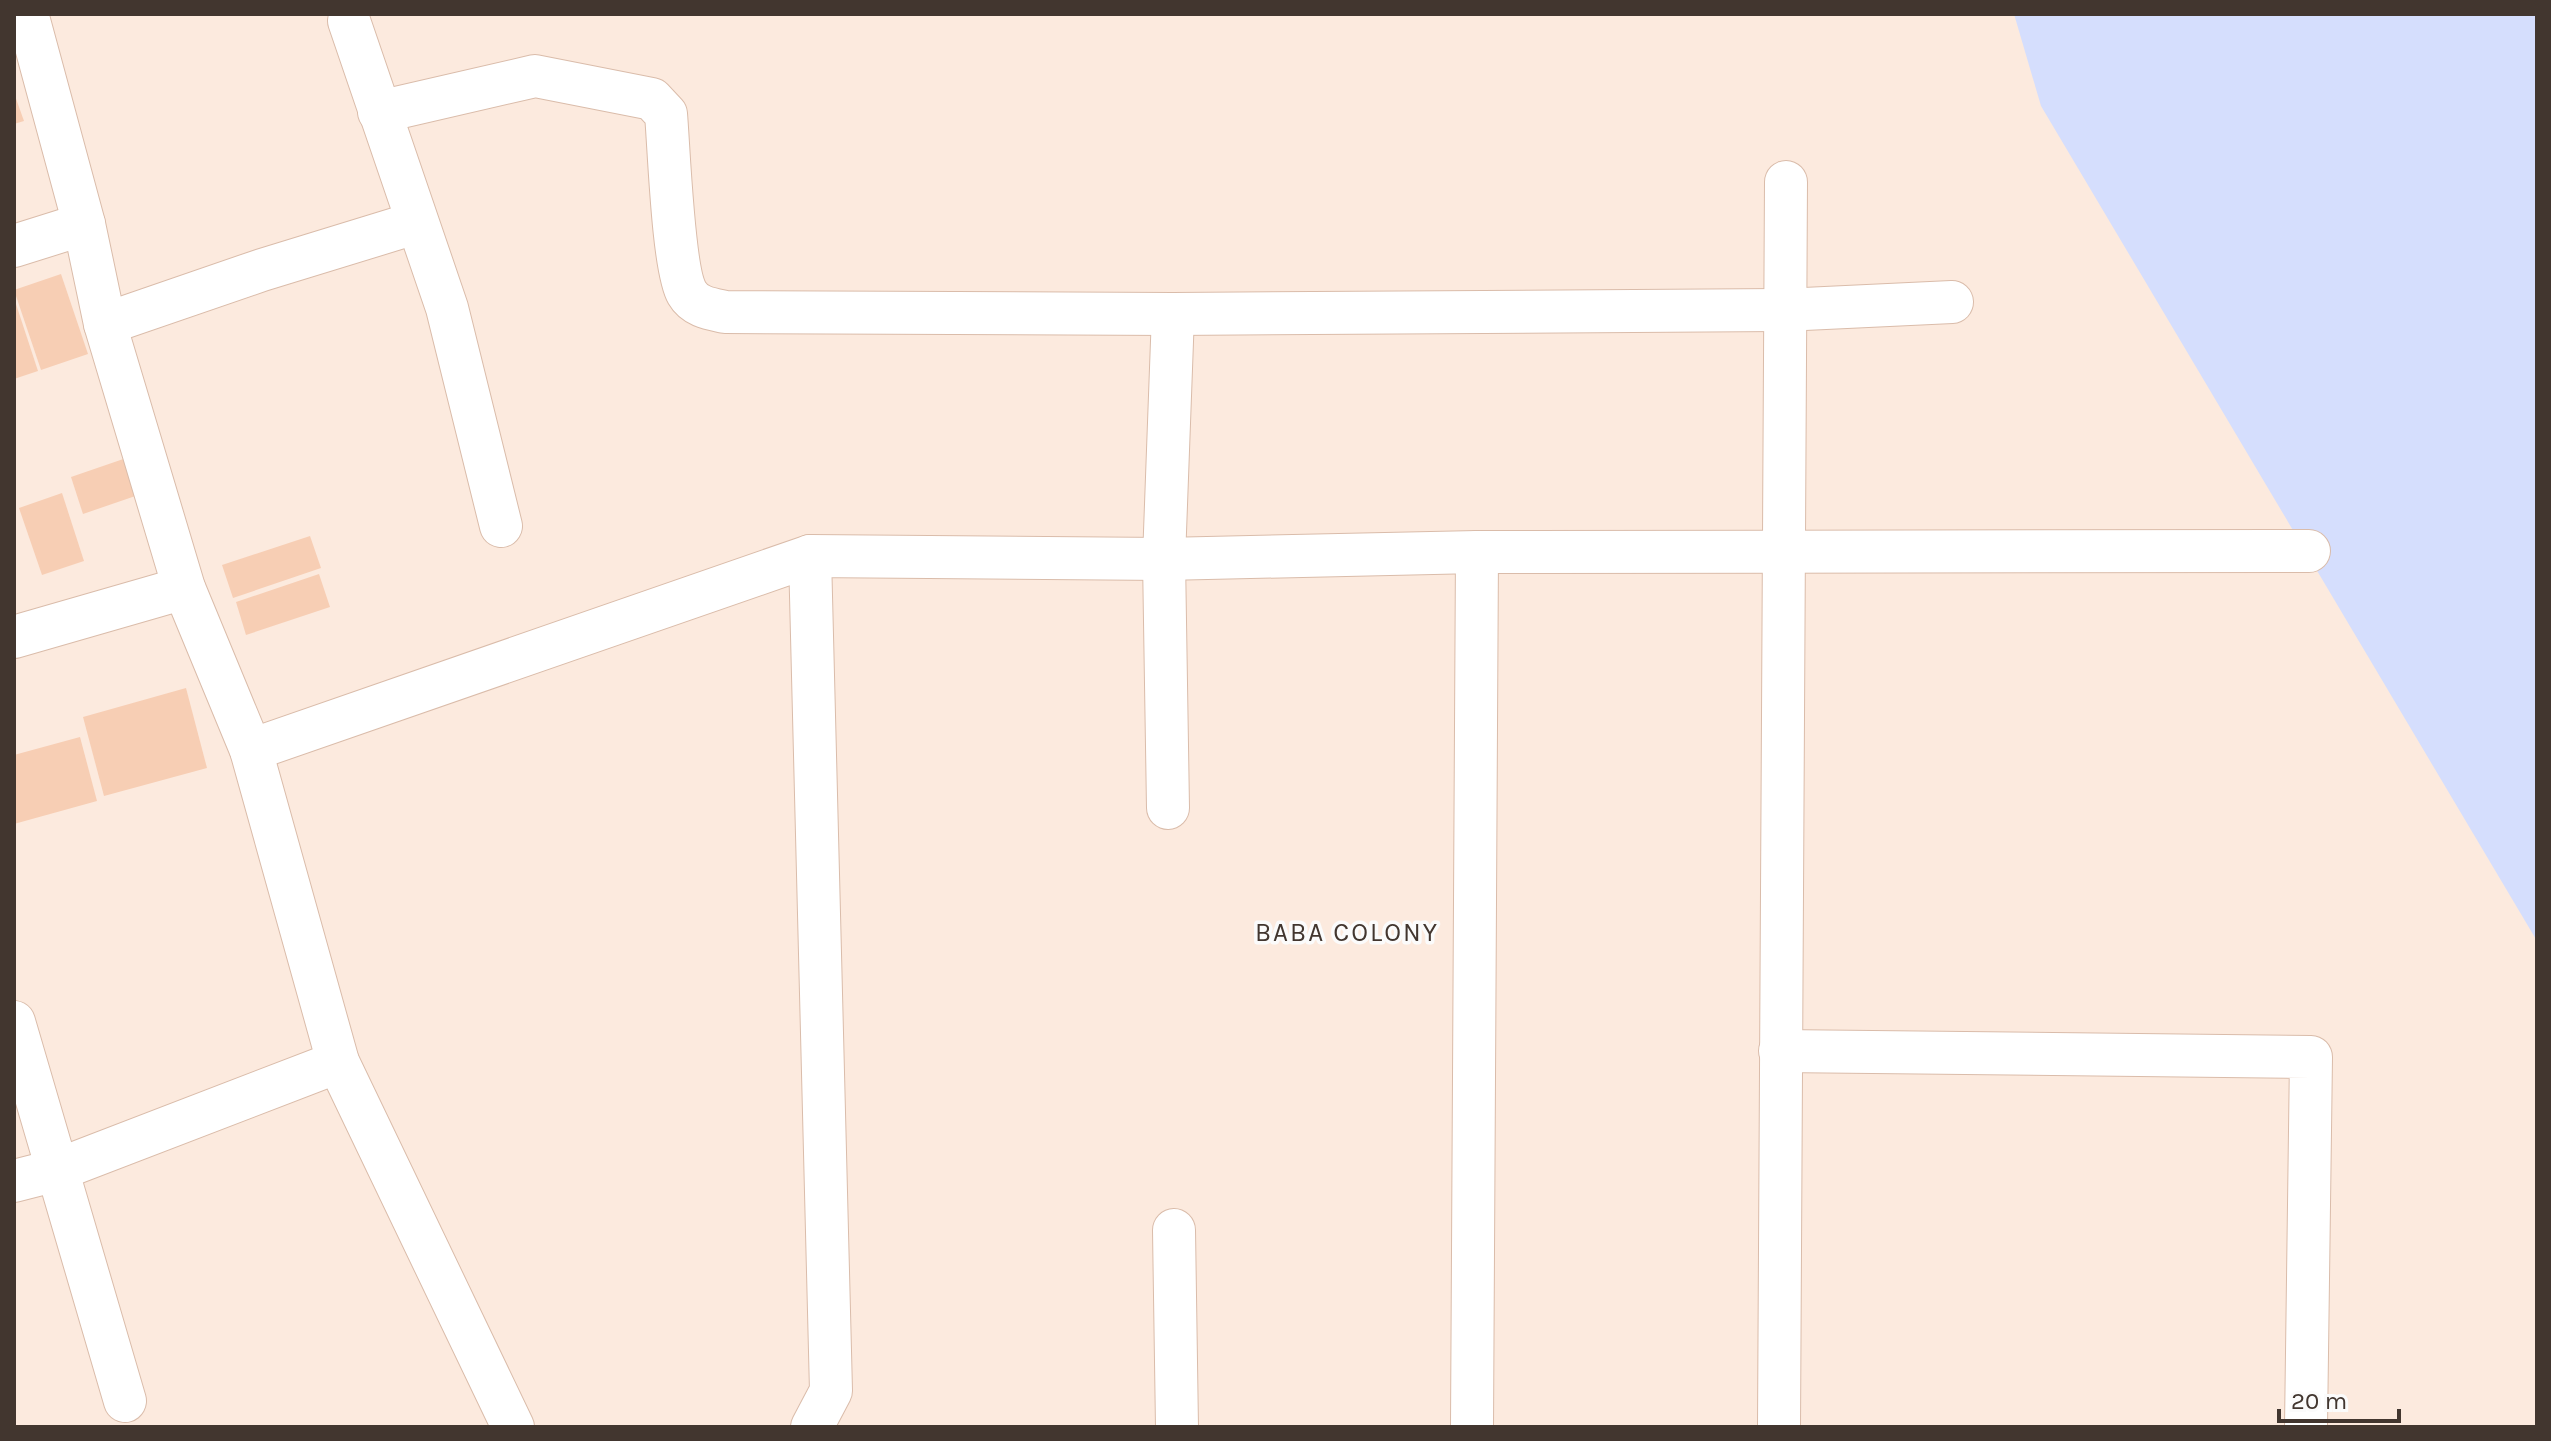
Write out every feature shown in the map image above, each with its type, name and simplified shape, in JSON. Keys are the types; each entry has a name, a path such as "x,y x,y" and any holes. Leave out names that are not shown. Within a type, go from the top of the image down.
{"street":[{"path":"24,18 84,224 105,324 184,588 251,750 338,1062 513,1427"},
{"path":"349,21 415,223 447,308 501,526"},
{"path":"379,112 535,76 652,99 666,114 680,267 687,293 702,307 725,312 1173,314 1783,310 1952,302"},
{"path":"1779,1427 1786,182"},
{"path":"105,324 262,270 415,223"},
{"path":"14,246 84,224"},
{"path":"1168,808 1164,559 1173,314"},
{"path":"251,750 810,556 1164,559 1477,552 2309,551"},
{"path":"1472,1427 1477,552"},
{"path":"810,556 831,1391 812,1427"},
{"path":"14,637 184,588"},
{"path":"14,1022 125,1401"},
{"path":"1780,1051 2311,1057 2306,1427"},
{"path":"14,1181 57,1170 338,1062"},
{"path":"1174,1230 1177,1427"}],"shaded area":[{"path":"2014,14 2537,14 2537,941 2041,106"}],"building":[{"path":"14,93 24,121 14,124"},
{"path":"61,274 88,354 41,370 14,290"},
{"path":"14,302 38,371 14,379"},
{"path":"135,455 147,492 83,514 71,477"},
{"path":"62,493 84,561 42,575 19,508"},
{"path":"310,536 321,568 233,598 222,565"},
{"path":"319,574 330,607 246,635 236,602"},
{"path":"186,688 207,768 104,796 83,717"},
{"path":"80,737 97,801 14,824 14,755"}],"district":[{"name":"BABA COLONY","path":"1347,932"}]}
